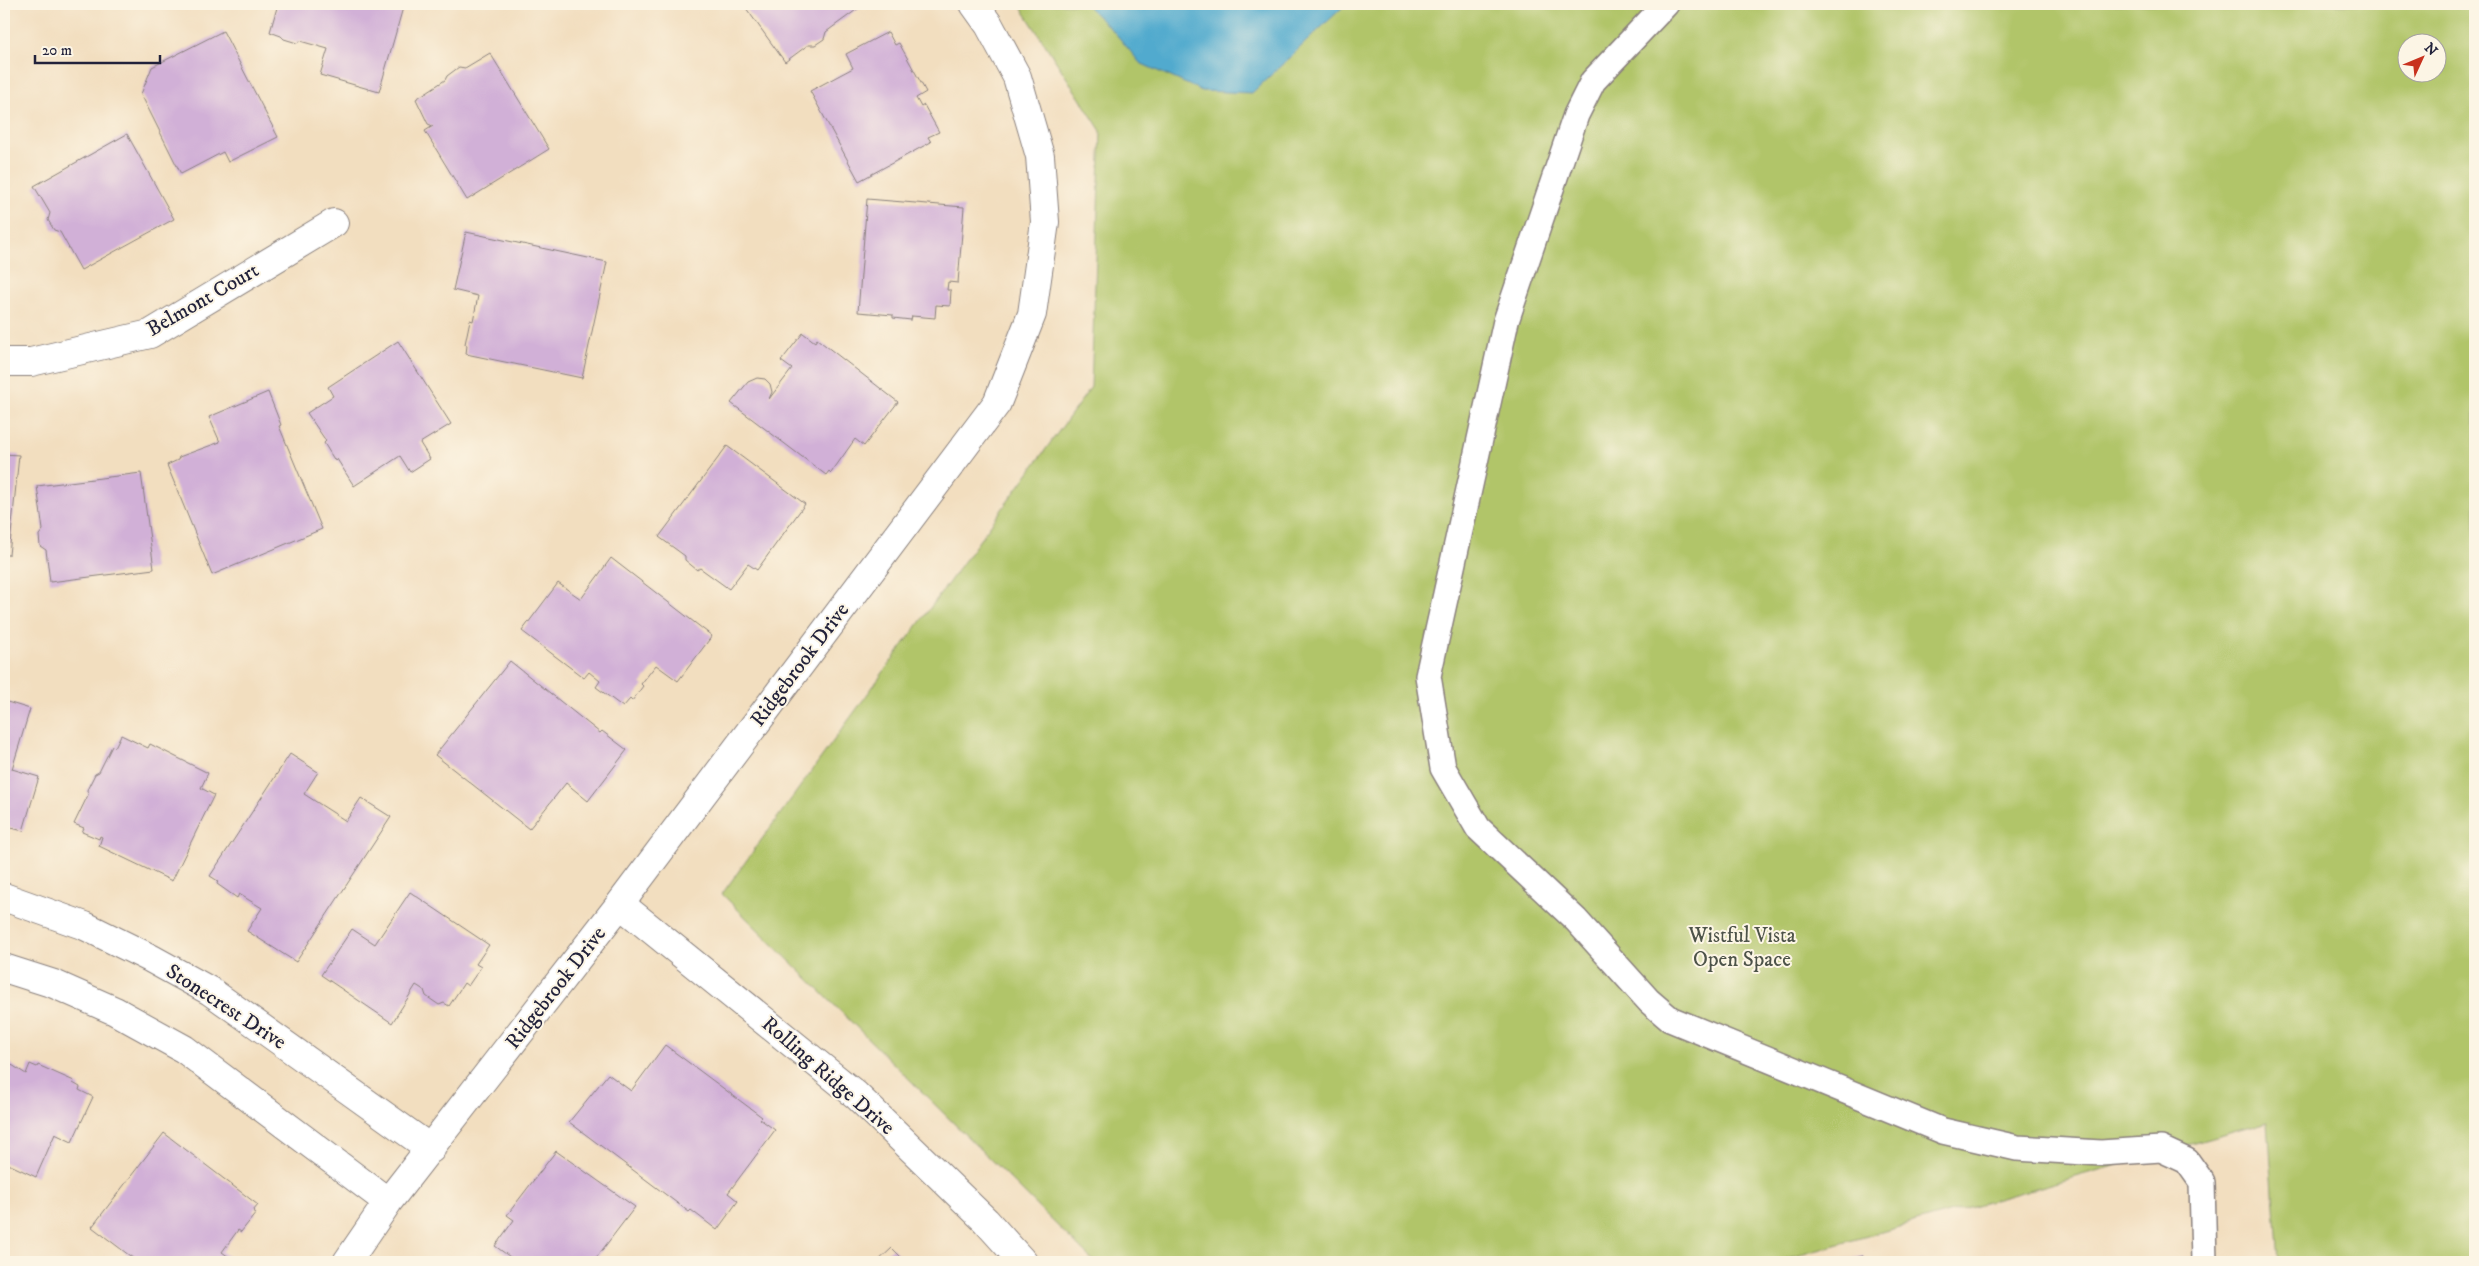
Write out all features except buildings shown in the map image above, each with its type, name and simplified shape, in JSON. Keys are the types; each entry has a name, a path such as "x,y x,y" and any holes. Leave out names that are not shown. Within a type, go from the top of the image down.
{"street":[{"name":"Ridgebrook Drive","path":"347,1262 388,1202 620,904 997,403 1032,314 1045,222 1040,156 1017,77 989,25 974,4"},
{"name":"Belmont Court","path":"4,362 30,362 150,334 334,223"},
{"name":"Stonecrest Drive","path":"4,897 84,926 150,958 210,991 431,1149"},
{"name":"Rolling Ridge Drive","path":"620,904 856,1095 986,1221 1023,1262"},
{"path":"4,968 54,984 115,1011 184,1049 388,1202"}],"lane":[{"path":"1666,4 1593,81 1576,115 1506,321 1428,676 1443,768 1478,828 1576,920 1649,1001 1670,1019 1943,1131 2017,1148 2101,1153 2161,1149 2187,1161 2202,1182 2204,1262"}],"green space":[{"name":"Wistful Vista Open Space","path":"1019,4 2475,4 2475,1262 2278,1262 2268,1122 1776,1262 1094,1262 722,894 1091,387 1101,131"}],"water":[{"path":"1085,4 1346,4 1252,93 1202,91 1140,63 1116,34"}]}
